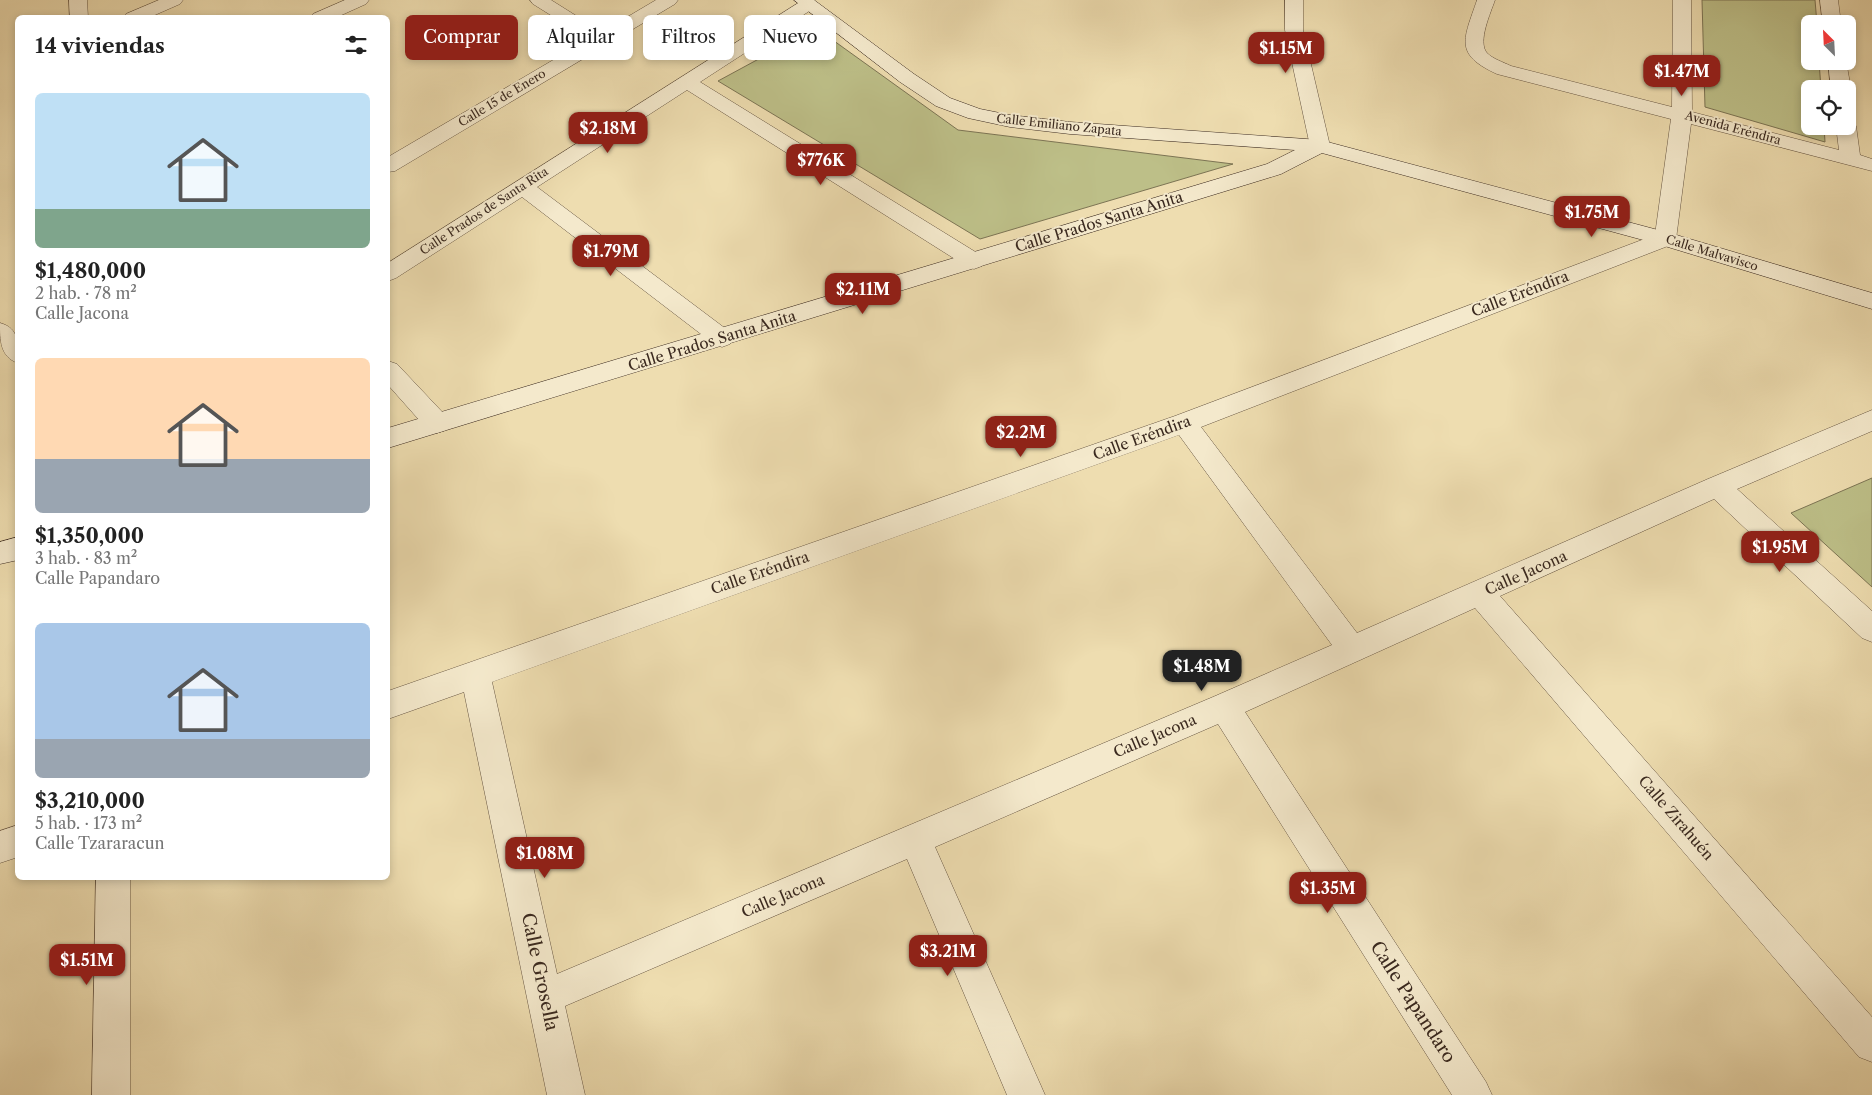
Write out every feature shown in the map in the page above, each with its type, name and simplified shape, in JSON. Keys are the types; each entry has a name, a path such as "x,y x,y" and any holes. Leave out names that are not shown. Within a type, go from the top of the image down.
{"street":[{"path":"78,0 79,15"},
{"path":"139,15 174,0"},
{"path":"326,15 360,0"},
{"path":"539,0 563,15"},
{"name":"Calle 15 de Enero","path":"633,21 669,0"},
{"path":"1294,0 1294,30 1320,146"},
{"name":"Avenida Eréndira","path":"1486,0 1473,42 1474,50 1488,64 1504,70 1872,165"},
{"path":"1665,239 1682,115 1682,0"},
{"path":"1829,0 1831,15"},
{"name":"Calle Emiliano Zapata","path":"806,2 942,102 975,114 1010,121 1070,128 1320,146"},
{"name":"Calle Prados de Santa Rita","path":"390,272 687,82 806,2"},
{"name":"Calle 15 de Enero","path":"390,165 566,60"},
{"path":"687,82 974,260"},
{"path":"1847,135 1850,159"},
{"name":"Calle Malvavisco","path":"1320,146 1665,239 1872,301"},
{"name":"Calle Prados Santa Anita","path":"390,437 1274,169 1320,146"},
{"path":"523,187 722,338"},
{"name":"Calle Eréndira","path":"390,704 1184,423 1665,239"},
{"path":"0,331 15,350"},
{"path":"0,365 15,361"},
{"path":"390,372 437,423"},
{"name":"Calle Jacona","path":"545,997 1224,706 1717,486 1872,420"},
{"path":"1184,423 1352,649"},
{"path":"1717,486 1872,629"},
{"path":"0,553 15,549"},
{"name":"Calle Zirahuén","path":"1480,593 1872,1044"},
{"name":"Calle Grosella","path":"476,673 566,1095"},
{"name":"Calle Papandaro","path":"1224,706 1473,1095"},
{"path":"915,840 1026,1095"},
{"path":"0,847 15,842"},
{"path":"111,1095 113,880"}],"green space":[{"path":"1702,0 1815,0 1816,15 1801,15 1801,70 1820,70 1820,80 1801,80 1801,135 1705,107"},
{"path":"836,42 958,130 1233,164 980,239 718,81 757,60 836,60"},
{"path":"1801,135 1825,135 1825,142"},
{"path":"1872,478 1872,587 1791,513"}]}
